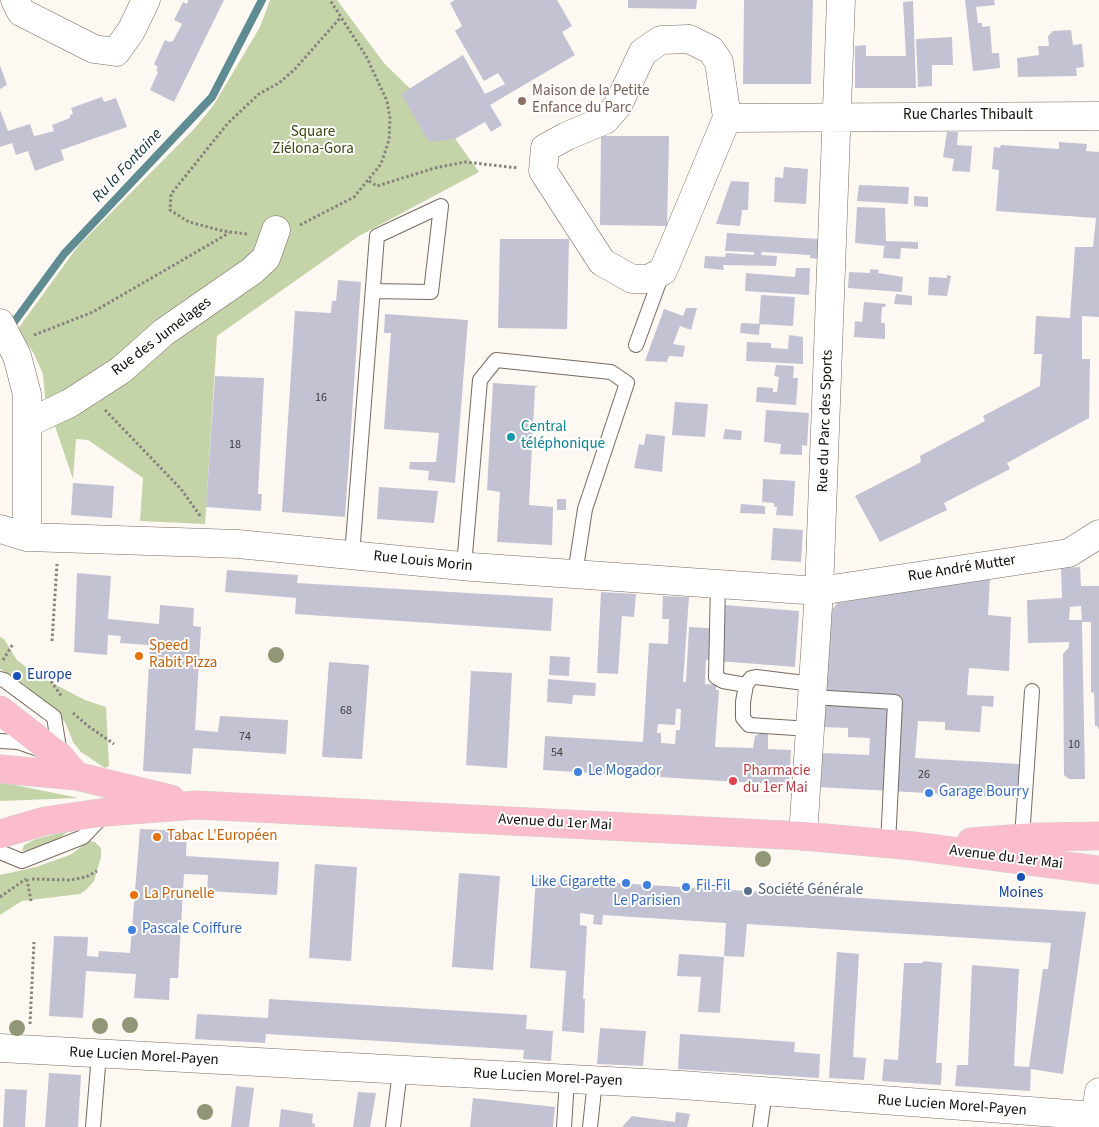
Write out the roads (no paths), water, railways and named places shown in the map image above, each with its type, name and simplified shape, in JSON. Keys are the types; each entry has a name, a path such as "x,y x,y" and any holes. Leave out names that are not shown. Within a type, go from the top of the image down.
{"main road":[{"path":"0,710 68,766"},
{"name":"Avenue du 1er Mai","path":"0,769 68,766 197,805"},
{"name":"Avenue du 1er Mai","path":"0,834 45,821 106,812 197,805 803,836 900,845 1099,870"},
{"name":"Avenue du 1er Mai","path":"900,845 1099,836"}],"street":[{"path":"15,0 21,12 94,49 116,52 130,31 146,0"},
{"name":"Rue du Parc des Sports","path":"803,836 819,591 841,0"},
{"path":"689,39 711,50 719,62 727,118 663,271 648,279 632,279 602,262 543,171 545,148 605,120 618,105 642,52 661,40 689,39"},
{"path":"727,118 838,116"},
{"name":"Rue Charles Thibault","path":"838,116 1099,116"},
{"name":"Rue des Jumelages","path":"28,423 70,403 122,370 164,332 252,271 266,258 276,230"},
{"path":"7,337 27,394 27,537"},
{"name":"Rue Louis Morin","path":"0,529 27,537 204,543 464,566 819,591"},
{"name":"Rue André Mutter","path":"819,591 1069,553 1099,534"},
{"name":"Rue Louis Morin","path":"0,546 27,537"},
{"name":"Rue Lucien Morel-Payen","path":"0,1048 567,1079 1096,1112"}],"lane":[{"path":"352,555 377,236 441,206 431,292 373,291"},
{"path":"636,346 663,271"},
{"path":"464,566 480,380 496,360 611,372 627,383 585,509 576,574"},
{"path":"718,584 716,677 723,681 746,685"},
{"path":"810,729 749,724 743,718 743,702 746,685 751,678 756,677 813,691 895,702 900,845"},
{"path":"0,679 54,717 68,766"},
{"path":"1022,838 1032,691"},
{"path":"0,741 18,742 68,766"},
{"path":"0,852 22,861 84,836 106,812"},
{"path":"93,1127 98,1054"},
{"path":"393,1127 400,1070"},
{"path":"564,1127 567,1079"},
{"path":"590,1127 595,1081"},
{"path":"760,1127 765,1092"}],"waterway":[{"name":"Ru la Fontaine","path":"9,329 64,254 212,97 262,0"}],"place":[{"name":"Maison de la Petite Enfance du Parc","path":"522,101"},
{"name":"Central téléphonique","path":"511,437"},
{"name":"Speed Rabit Pizza","path":"139,656"},
{"name":"Europe","path":"17,676"},
{"name":"Le Mogador","path":"578,772"},
{"name":"Pharmacie du 1er Mai","path":"733,781"},
{"name":"Garage Bourry","path":"929,793"},
{"name":"Tabac L'Européen","path":"157,837"},
{"name":"Moines","path":"1021,877"},
{"name":"Like Cigarette","path":"626,883"},
{"name":"Le Parisien","path":"647,885"},
{"name":"Fil-Fil","path":"686,887"},
{"name":"Société Générale","path":"748,891"},
{"name":"La Prunelle","path":"134,895"},
{"name":"Pascale Coiffure","path":"132,930"}],"park label":[{"name":"Square Ziélona-Gora","path":"313,142"}]}
